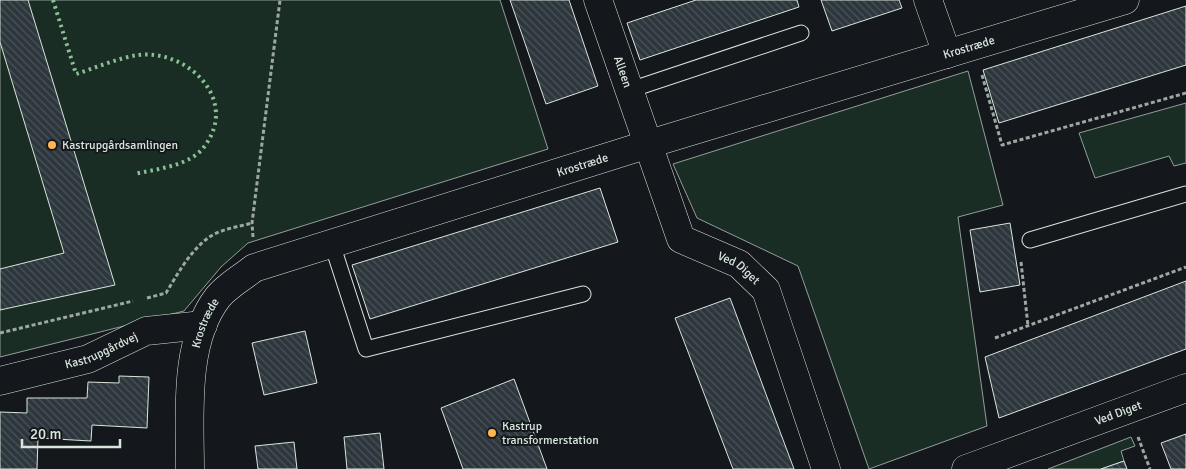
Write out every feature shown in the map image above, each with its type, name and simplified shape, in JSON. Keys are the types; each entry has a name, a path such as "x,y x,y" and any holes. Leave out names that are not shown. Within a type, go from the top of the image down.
{"street":[{"name":"Alleen","path":"598,0 650,144"},
{"path":"928,0 947,54"},
{"name":"Krostræde","path":"190,469 190,377 203,326 219,297 254,268 650,144 1125,0"},
{"name":"Ved Diget","path":"650,144 681,239 739,264 766,290 826,469"},
{"name":"Kastrupgårdvej","path":"0,382 88,359 146,331 203,326"},
{"name":"Ved Diget","path":"966,469 1186,388"}],"lane":[{"path":"630,90 801,34"},
{"path":"1030,240 1186,194"},
{"path":"332,244 366,349 583,294"}],"path":[{"path":"254,268 252,223 280,0"},
{"path":"973,46 1002,145 1186,93"},
{"path":"0,333 166,293 179,271 208,238 226,230 252,223"},
{"path":"1028,326 1019,249 1030,240"},
{"path":"995,338 1186,267"}],"green space":[{"path":"0,0 500,0 548,149 248,243 221,267 184,311 0,357"},
{"path":"968,71 1003,205 958,217 987,426 869,469 798,266 697,218 673,164"},
{"path":"1186,103 1186,163 1174,166 1169,156 1095,178 1079,133"},
{"path":"1131,437 1135,446 1121,451 1124,461 1101,469 1048,469"}],"building":[{"name":"Kastrupgårdsamlingen","path":"0,0 28,0 115,285 0,310 0,269 64,253 0,42"},
{"path":"510,0 569,0 598,86 546,104"},
{"path":"696,0 797,0 799,7 640,60 627,23"},
{"path":"821,0 899,0 902,8 832,31"},
{"path":"1186,6 1186,65 999,123 983,70"},
{"path":"600,188 618,242 370,319 352,265"},
{"path":"1010,223 1020,285 980,292 970,230"},
{"path":"1186,281 1186,349 999,418 985,357"},
{"path":"730,298 794,469 733,469 675,318"},
{"path":"305,331 317,383 264,395 252,343"},
{"path":"119,376 149,377 147,428 92,425 91,441 38,438 37,469 0,469 0,412 27,413 27,398 87,398 88,382 119,383"},
{"name":"Kastrup transformerstation","path":"514,379 547,469 463,469 441,408"},
{"path":"380,433 384,469 347,469 344,437"},
{"path":"1186,434 1186,469 1171,469 1161,443"},
{"path":"294,442 297,469 258,469 255,446"},
{"path":"1124,461 1127,469 1101,469"}],"hedge":[{"path":"53,0 76,74 130,56 157,55 174,60 190,69 203,81 212,96 216,112 214,129 204,147 182,163 134,174"}],"place":[{"name":"Kastrupgårdsamlingen","path":"52,145"},
{"name":"Kastrup transformerstation","path":"492,433"}]}
